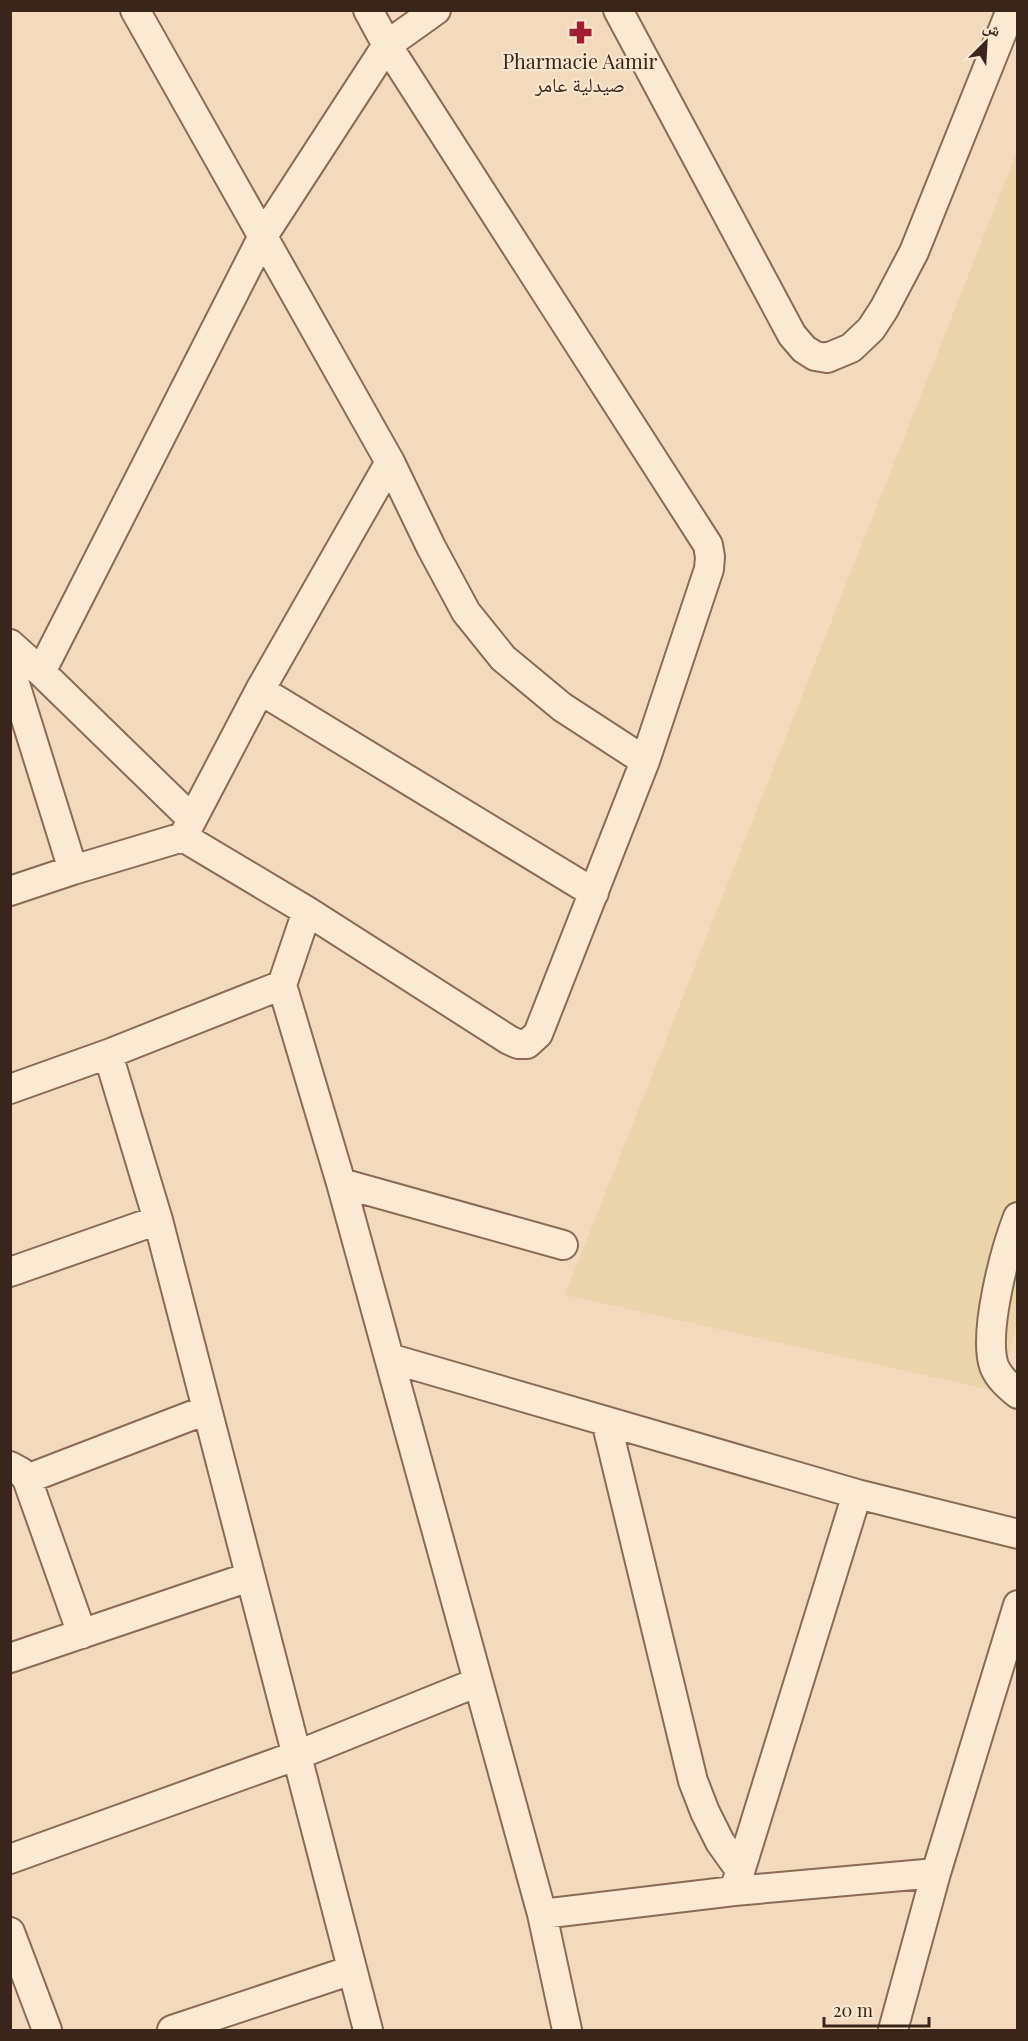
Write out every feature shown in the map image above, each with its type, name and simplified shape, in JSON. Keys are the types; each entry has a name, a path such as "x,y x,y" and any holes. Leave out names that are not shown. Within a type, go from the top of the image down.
{"street":[{"path":"135,10 390,462 431,547 466,612 504,658 562,707 645,761"},
{"path":"10,644 40,672 187,828 307,911 509,1040 518,1044 527,1044 538,1034 645,761 709,569 710,557 708,545 387,45 368,10"},
{"path":"40,672 263,236 387,45 436,10"},
{"path":"618,10 792,335 804,349 815,356 827,358 851,348 871,329 884,309 914,252 1011,10"},
{"path":"10,891 187,828 260,690 390,462"},
{"path":"10,668 73,870"},
{"path":"260,690 594,893"},
{"path":"307,911 282,985 341,1183 542,1914 567,2031"},
{"path":"10,1089 108,1054 282,985"},
{"path":"108,1054 158,1220 368,2031"},
{"path":"341,1183 563,1245"},
{"path":"1017,1217 1006,1247 990,1337 995,1368 1005,1383 1017,1394"},
{"path":"10,1272 158,1220"},
{"path":"389,1358 857,1494 1017,1534"},
{"path":"82,1634 19,1472 206,1410"},
{"path":"606,1421 693,1781 737,1880"},
{"path":"737,1880 857,1494"},
{"path":"10,1658 249,1577"},
{"path":"893,2031 936,1873 1017,1605"},
{"path":"10,1859 295,1756 478,1682"},
{"path":"542,1914 737,1880 936,1873"},
{"path":"10,1932 47,2031"},
{"path":"171,2031 352,1970"}],"shaded area":[{"path":"1017,152 1018,1318 1000,1392 565,1295"}],"place":[{"name":"Pharmacie Aamir صيدلية عامر","path":"580,32"}]}
